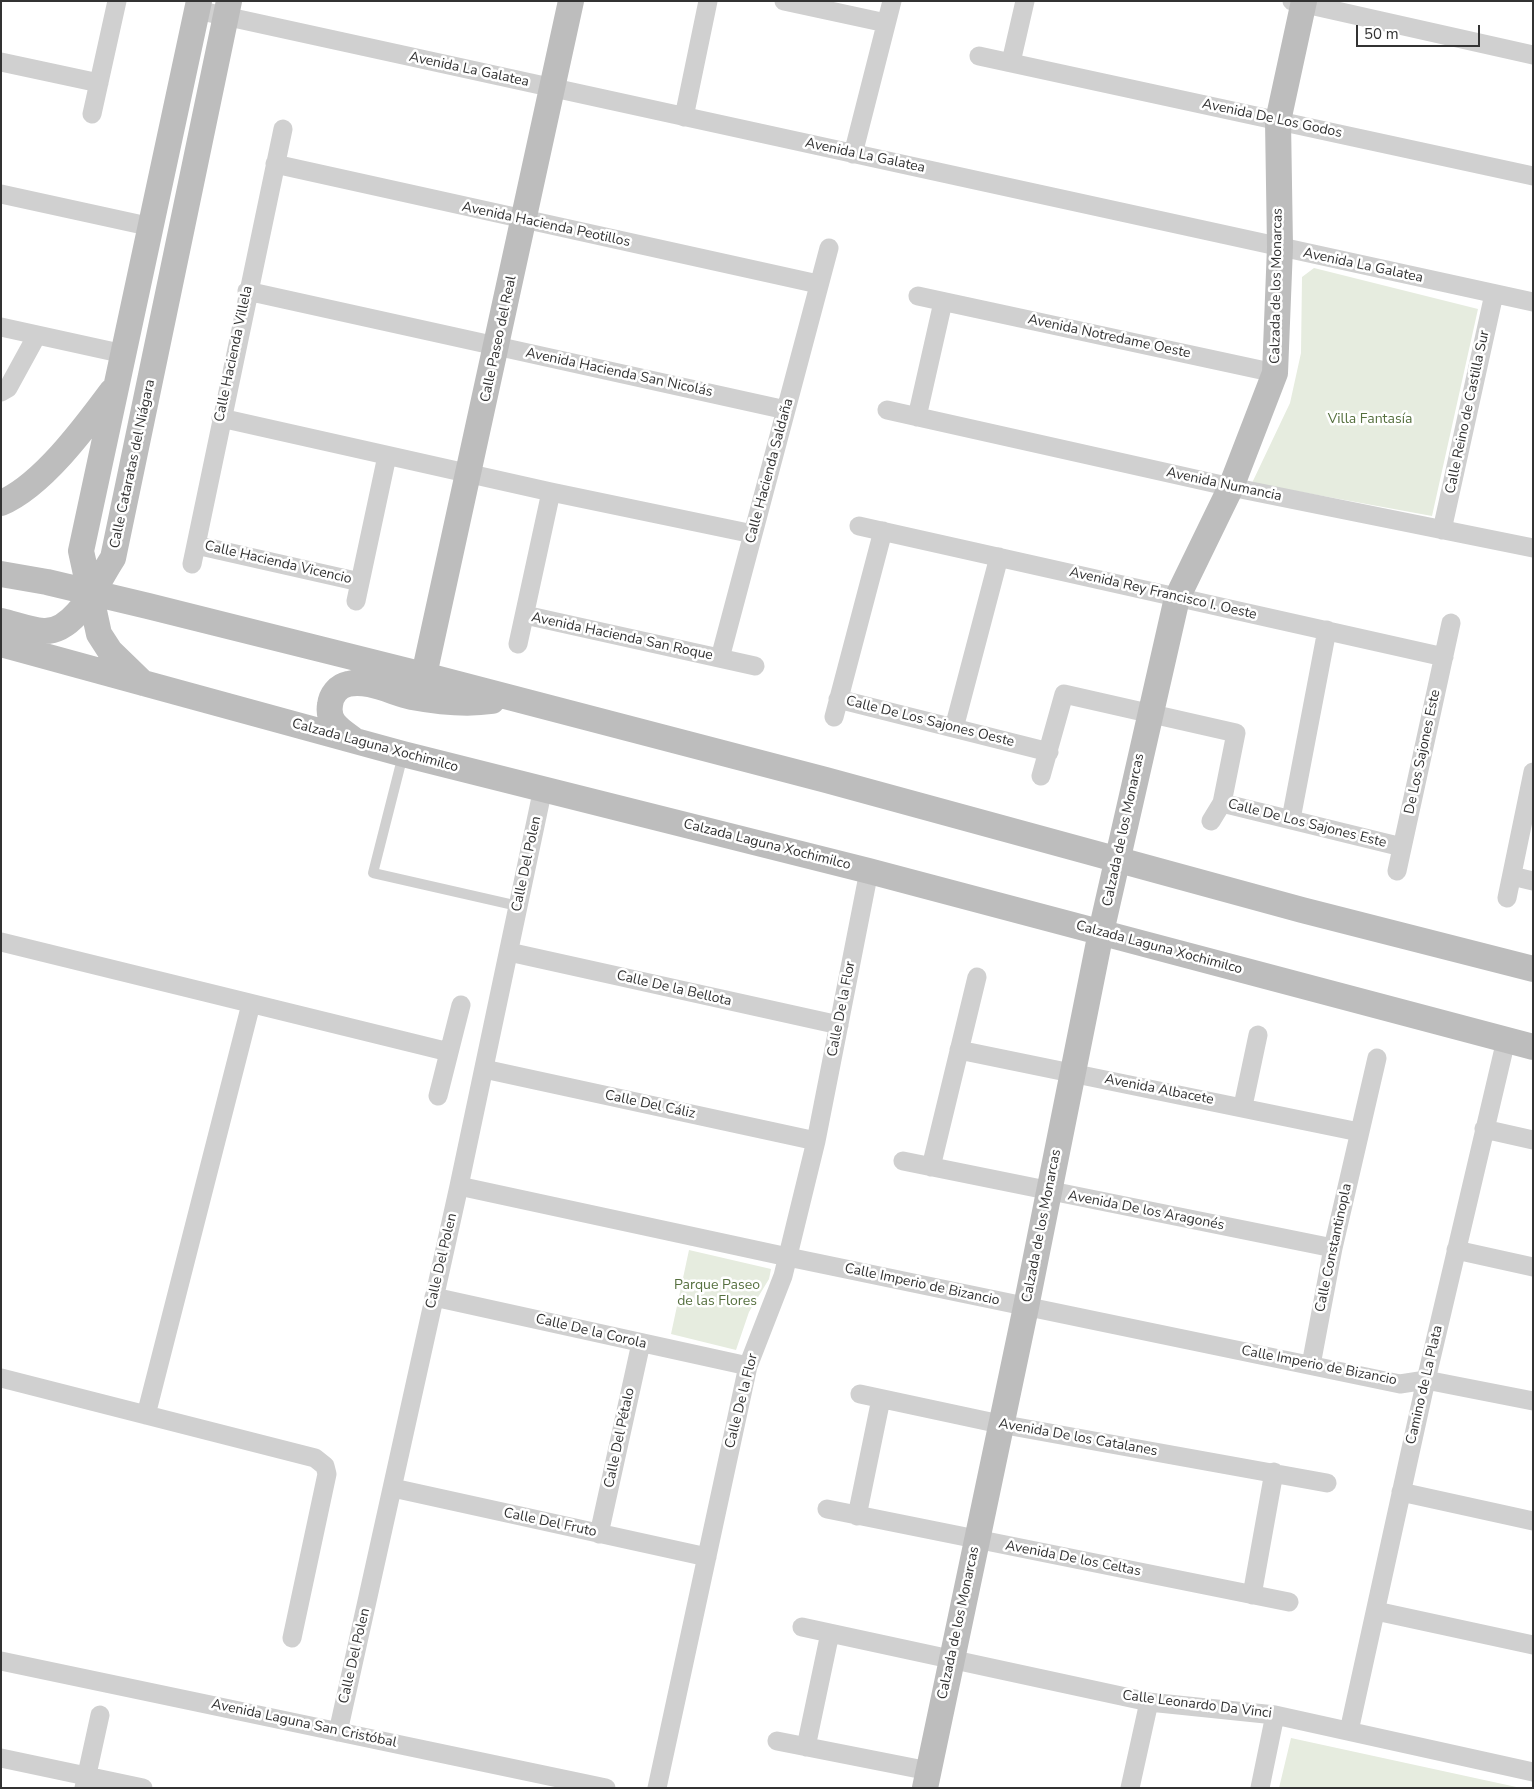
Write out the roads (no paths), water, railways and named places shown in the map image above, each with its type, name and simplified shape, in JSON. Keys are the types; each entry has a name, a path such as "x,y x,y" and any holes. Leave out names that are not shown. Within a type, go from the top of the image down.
{"main road":[{"name":"Calle Paseo del Real","path":"424,675 498,347 571,1"},
{"name":"Calzada de los Monarcas","path":"927,1780 1026,1307 1101,932 1149,714 1177,598 1231,487 1275,373 1280,248 1278,121 1300,2"},
{"path":"145,685 110,651 99,634 81,551 198,6"},
{"name":"Calle Cataratas del Niágara","path":"1,621 44,631 62,628 73,619 113,558 228,9"},
{"path":"1,503 9,499 48,468 79,435 117,385"},
{"path":"1,574 90,593 424,675 826,780 1118,861 1533,969"},
{"name":"Calzada Laguna Xochimilco","path":"1,644 145,685 403,754 869,871 1533,1047"},
{"path":"356,741 335,726 328,714 330,700 338,688 350,683 364,684 440,702 468,704 510,699"}],"street":[{"path":"92,114 117,1"},
{"path":"684,117 708,1"},
{"path":"784,1 886,23"},
{"path":"853,154 892,1"},
{"path":"1011,62 1025,1"},
{"path":"1300,2 1533,54"},
{"name":"Avenida La Galatea","path":"198,6 228,9 552,88 1533,302"},
{"name":"Avenida De Los Godos","path":"979,56 1533,176"},
{"path":"1,62 99,83"},
{"name":"Calle Hacienda Villela","path":"192,564 247,291 283,129"},
{"name":"Avenida Hacienda Peotillos","path":"275,164 525,221 818,284"},
{"path":"1,194 152,227"},
{"name":"Calle Hacienda Saldaña","path":"720,658 829,248"},
{"name":"Avenida Hacienda San Nicolás","path":"247,291 786,410"},
{"name":"Calle Reino de Castilla Sur","path":"1442,530 1494,294"},
{"name":"Avenida Notredame Oeste","path":"918,296 1275,373"},
{"path":"917,417 943,302"},
{"path":"1,327 124,354"},
{"path":"1,392 8,388 37,335"},
{"name":"Avenida Numancia","path":"887,410 1231,487 1533,548"},
{"path":"221,418 551,492 753,534"},
{"path":"356,601 387,456"},
{"path":"518,644 551,492"},
{"name":"Avenida Rey Francisco I. Oeste","path":"859,526 1444,657"},
{"name":"Calle De Los Sajones Oeste","path":"883,531 836,708 954,728 1048,752"},
{"name":"Calle Hacienda Vicencio","path":"196,545 360,582"},
{"path":"954,728 999,557"},
{"name":"Avenida Hacienda San Roque","path":"525,615 754,666"},
{"name":"De Los Sajones Este","path":"1397,871 1451,622"},
{"path":"1291,818 1327,630"},
{"path":"1041,776 1064,694 1149,714"},
{"name":"Calle De Los Sajones Este","path":"1149,714 1236,733 1222,803 1291,818 1402,847"},
{"path":"1507,898 1533,772"},
{"name":"Calle Del Polen","path":"338,1732 459,1186 543,788"},
{"path":"1211,821 1222,803"},
{"name":"Calle De la Flor","path":"657,1788 748,1366 783,1276 816,1141 869,871"},
{"path":"1512,876 1533,881"},
{"path":"1,942 449,1052"},
{"name":"Calle De la Bellota","path":"509,952 839,1025"},
{"path":"930,1167 977,977"},
{"path":"146,1415 251,1004"},
{"path":"438,1096 461,1005"},
{"path":"1243,1106 1258,1035"},
{"name":"Camino de La Plata","path":"1349,1731 1426,1380 1506,1040"},
{"name":"Avenida Albacete","path":"959,1050 1243,1106 1359,1132"},
{"name":"Calle Constantinopla","path":"1311,1365 1332,1248 1377,1058"},
{"name":"Calle Del Cáliz","path":"484,1070 816,1141"},
{"path":"1484,1129 1533,1140"},
{"name":"Avenida De los Aragonés","path":"903,1162 1332,1248"},
{"name":"Calle Imperio de Bizancio","path":"459,1186 788,1257 1400,1384 1426,1380 1533,1401"},
{"path":"1456,1250 1533,1267"},
{"name":"Calle De la Corola","path":"434,1297 748,1366"},
{"name":"Calle Del Pétalo","path":"599,1534 641,1343"},
{"path":"1,1378 315,1458 325,1466 327,1474 292,1638"},
{"name":"Avenida De los Catalanes","path":"860,1394 1000,1424 1327,1483"},
{"path":"857,1516 882,1399"},
{"path":"1252,1595 1274,1472"},
{"name":"Calle Del Fruto","path":"393,1488 707,1558"},
{"path":"1401,1492 1533,1521"},
{"name":"Avenida De los Celtas","path":"827,1509 1289,1602"},
{"path":"1376,1611 1533,1645"},
{"name":"Calle Leonardo Da Vinci","path":"802,1627 1150,1702 1275,1715 1533,1772"},
{"path":"806,1747 830,1633"},
{"name":"Avenida Laguna San Cristóbal","path":"1,1661 606,1788"},
{"path":"1130,1788 1150,1702"},
{"path":"85,1782 100,1715"},
{"path":"1260,1788 1275,1715"},
{"path":"777,1741 927,1780"},
{"path":"1,1758 85,1782 143,1788"}],"lane":[{"path":"403,754 374,873 518,906"}],"park label":[{"name":"Villa Fantasía","path":"1370,420"},
{"name":"Parque Paseo de las Flores","path":"717,1294"}]}
